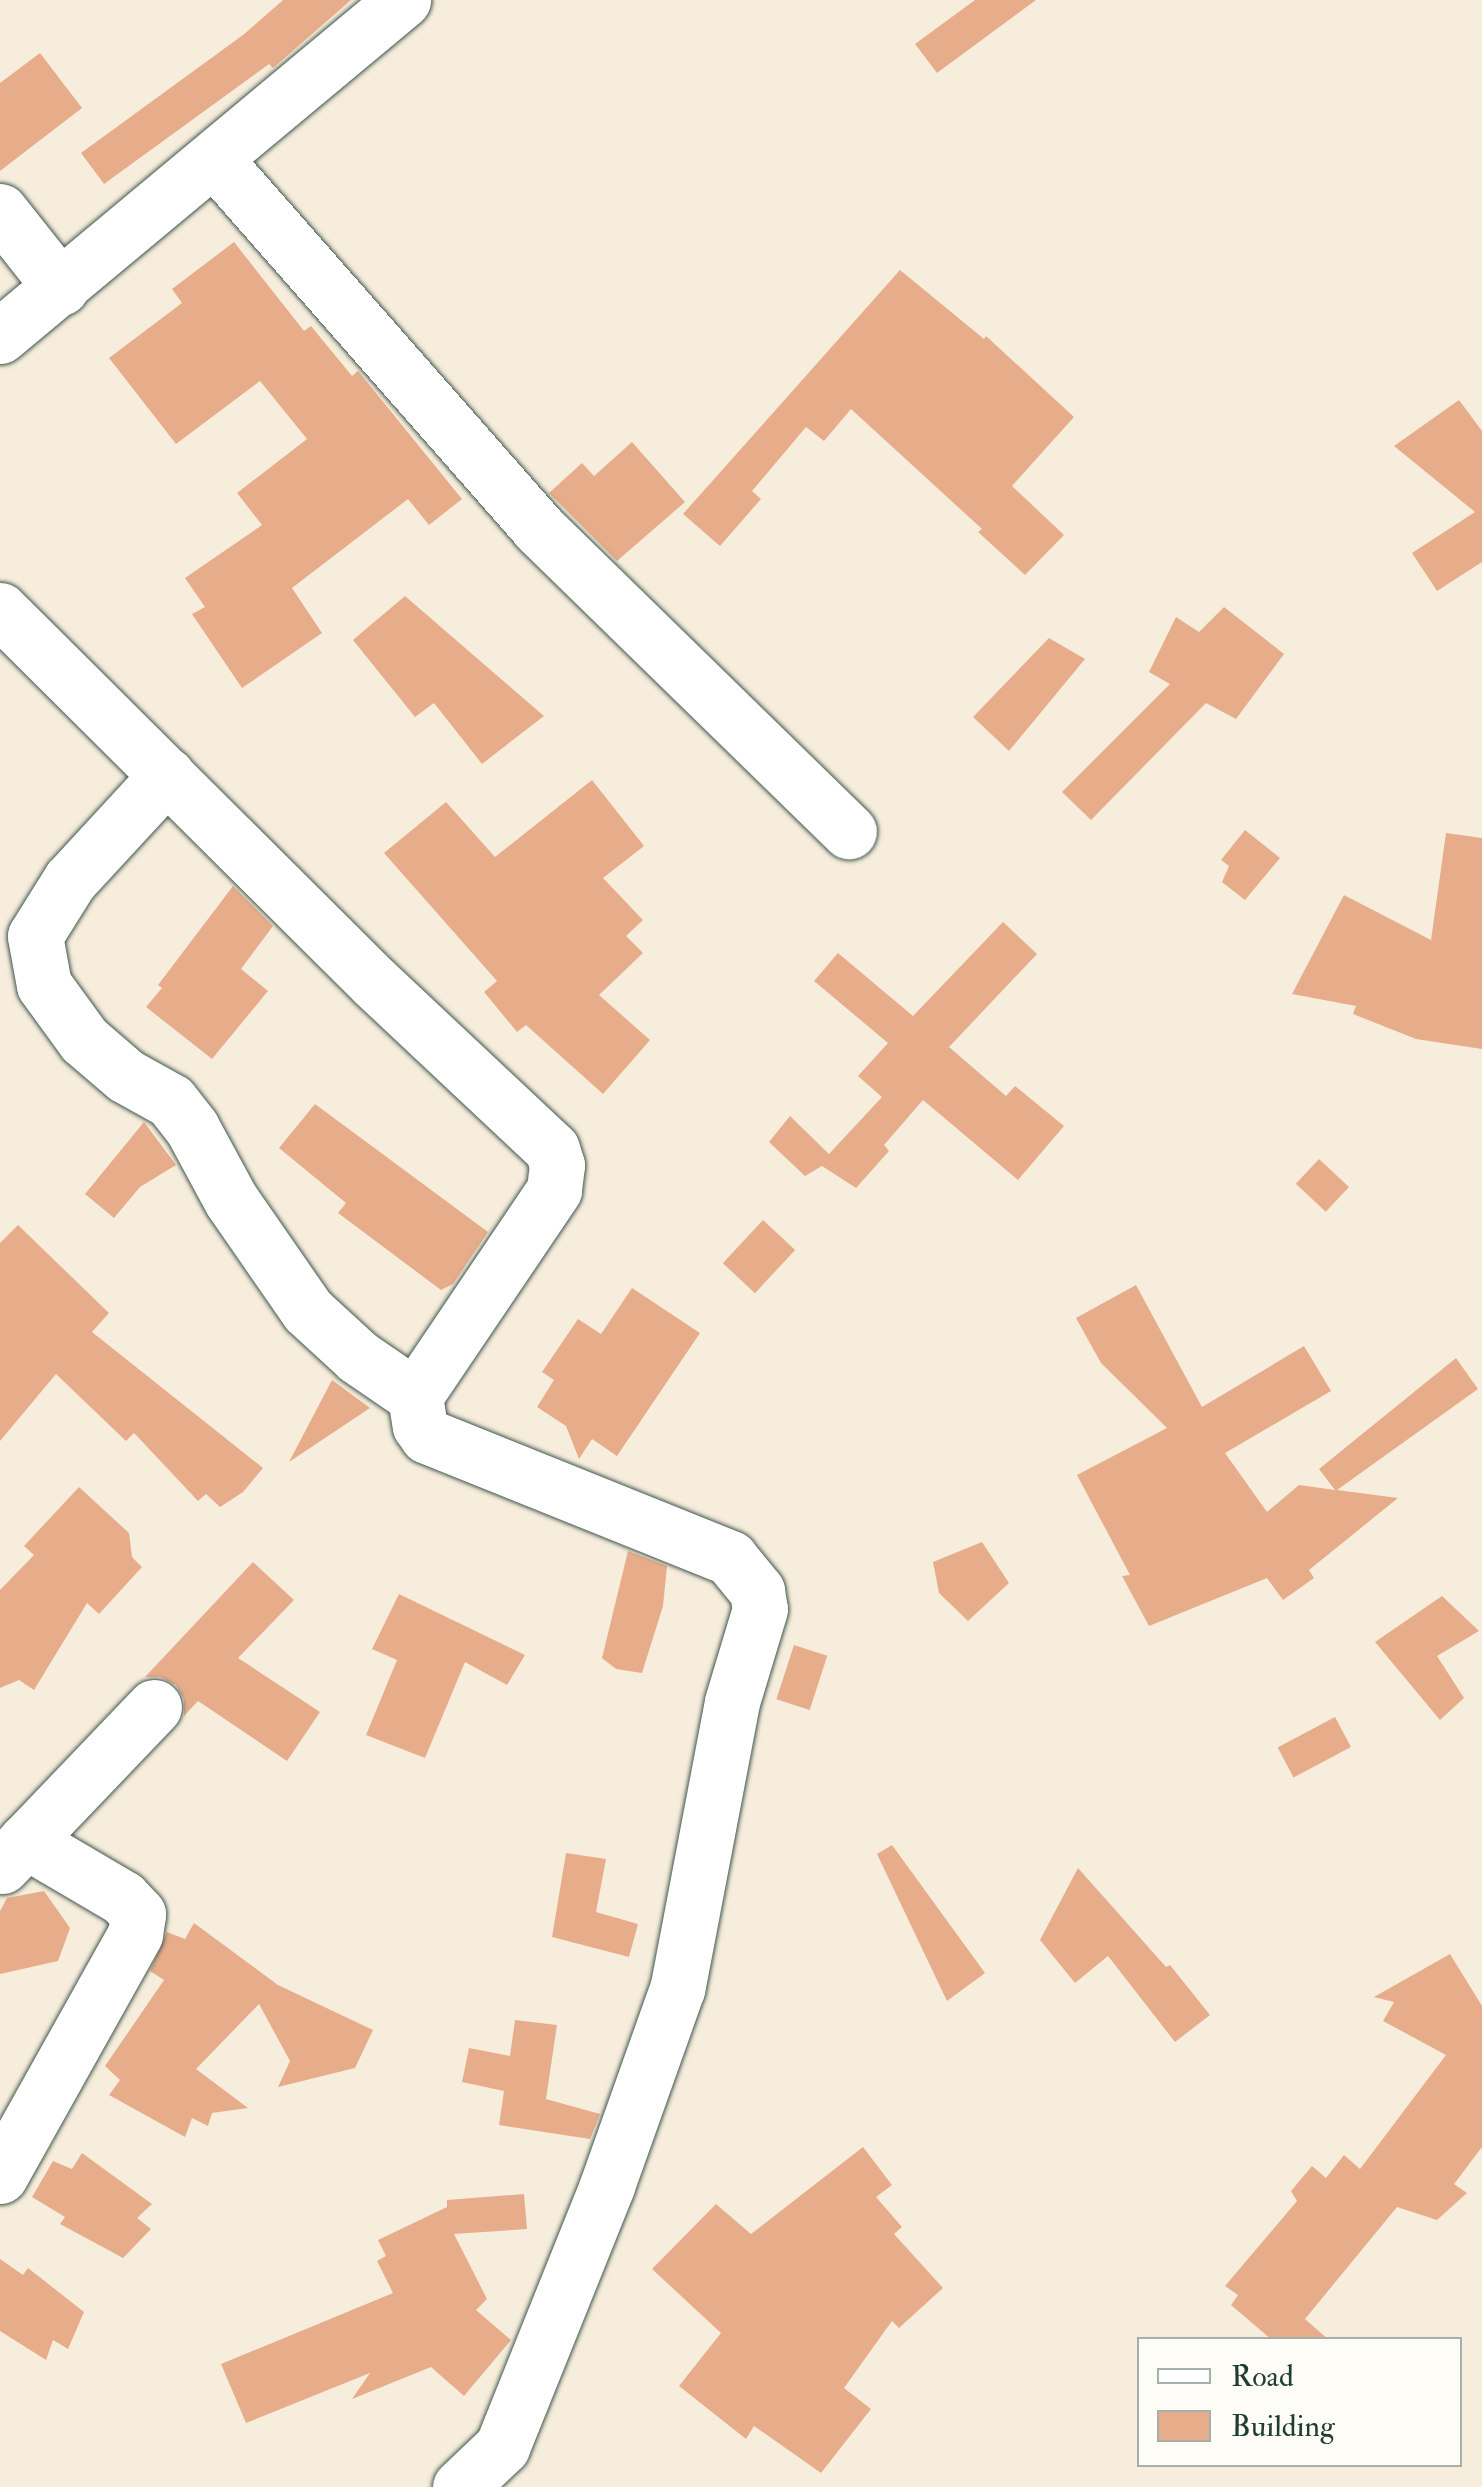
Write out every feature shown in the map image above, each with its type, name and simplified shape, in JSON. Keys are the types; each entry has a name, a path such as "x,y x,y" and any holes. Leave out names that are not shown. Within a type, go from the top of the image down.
{"street":[{"path":"0,336 402,0"},
{"path":"215,160 539,529 848,832"},
{"path":"0,211 61,288"},
{"path":"0,610 374,982 552,1148 557,1165 554,1190 415,1396 420,1426 427,1436 730,1558 754,1582 760,1609 732,1702 677,1989 607,2186 502,2447 460,2487"},
{"path":"167,776 70,880 36,936 44,985 84,1040 126,1076 172,1101 192,1128 231,1200 308,1310 358,1357 415,1396"},
{"path":"0,2176 136,1934 138,1914 122,1898 13,1854 154,1707"}],"building":[{"path":"283,0 351,0 273,68 269,64 104,184 81,153 243,35"},
{"path":"975,0 1036,0 937,73 915,44"},
{"path":"40,53 82,108 0,171 0,83"},
{"path":"234,242 304,331 311,326 352,376 358,371 462,499 429,525 408,499 292,588 322,633 242,688 192,614 205,607 185,578 262,525 237,493 307,439 260,381 176,444 109,358 182,303 172,289"},
{"path":"900,270 984,339 986,336 1074,417 1012,486 1064,535 1025,575 978,532 982,529 851,409 824,441 806,427 752,491 761,499 720,546 683,514"},
{"path":"1459,400 1482,431 1482,562 1437,591 1412,553 1475,512 1394,446"},
{"path":"632,442 685,502 617,561 549,493 582,463 594,476"},
{"path":"405,596 544,716 482,764 434,703 415,717 353,640"},
{"path":"1224,607 1284,654 1236,719 1206,703 1091,820 1062,792 1170,684 1149,672 1176,617 1199,632"},
{"path":"1049,638 1085,659 1009,751 973,717"},
{"path":"592,780 644,846 603,878 643,920 626,936 643,953 599,995 650,1040 603,1094 526,1025 517,1032 484,992 497,981 384,853 446,802 495,857"},
{"path":"1245,830 1280,858 1245,900 1222,882 1229,866 1221,860"},
{"path":"1446,833 1482,838 1482,1049 1416,1039 1353,1014 1356,1006 1292,994 1344,895 1431,940"},
{"path":"233,886 273,926 241,969 268,991 212,1059 146,1007 162,988 158,985"},
{"path":"1003,922 1037,954 949,1047 1006,1096 1015,1086 1064,1126 1018,1180 923,1100 884,1145 889,1151 856,1188 822,1166 805,1176 769,1142 790,1116 829,1154 882,1097 858,1076 888,1043 814,981 838,953 913,1016"},
{"path":"315,1104 488,1232 453,1284 441,1290 338,1213 346,1203 279,1148"},
{"path":"144,1122 176,1165 140,1187 114,1218 85,1194"},
{"path":"1319,1159 1349,1187 1326,1212 1296,1184"},
{"path":"763,1220 795,1250 755,1293 723,1263"},
{"path":"18,1225 109,1313 92,1332 263,1468 243,1492 220,1507 206,1494 198,1501 134,1433 126,1441 56,1374 0,1441 0,1243"},
{"path":"1136,1285 1202,1407 1304,1346 1331,1391 1225,1453 1267,1512 1299,1485 1335,1490 1319,1469 1456,1358 1478,1389 1337,1490 1398,1498 1309,1570 1314,1578 1283,1600 1267,1578 1149,1626 1122,1576 1130,1575 1077,1475 1167,1428 1101,1363 1076,1318"},
{"path":"632,1288 700,1333 617,1456 592,1439 579,1459 566,1426 537,1407 554,1380 542,1372 578,1319 601,1334"},
{"path":"332,1380 370,1408 289,1462"},
{"path":"79,1487 129,1533 132,1557 142,1567 99,1614 87,1603 34,1690 19,1680 0,1688 0,1590 34,1555 24,1546"},
{"path":"982,1542 1009,1583 968,1621 939,1593 933,1562"},
{"path":"628,1551 667,1566 663,1606 642,1673 616,1669 602,1658"},
{"path":"253,1562 294,1600 238,1658 320,1712 287,1761 198,1701 184,1716 184,1699 176,1685 160,1677 145,1677"},
{"path":"399,1594 525,1655 507,1685 465,1662 425,1758 366,1735 397,1660 372,1649"},
{"path":"1442,1596 1479,1631 1437,1656 1464,1698 1440,1720 1375,1642"},
{"path":"794,1645 827,1656 810,1710 776,1699"},
{"path":"1335,1717 1351,1747 1294,1778 1278,1748"},
{"path":"892,1845 985,1973 947,2001 877,1854"},
{"path":"566,1853 606,1859 596,1912 638,1924 629,1957 552,1937"},
{"path":"1078,1868 1166,1967 1170,1965 1210,2015 1175,2042 1108,1956 1075,1983 1040,1940"},
{"path":"44,1891 70,1928 58,1961 0,1974 0,1911 7,1898"},
{"path":"194,1923 278,1985 373,2030 355,2068 278,2087 290,2061 259,2004 196,2069 248,2108 212,2113 208,2126 192,2118 185,2137 109,2095 120,2080 105,2066 164,1980 150,1971 167,1932 185,1939"},
{"path":"1450,1954 1482,2006 1482,2147 1454,2184 1467,2193 1437,2220 1397,2207 1305,2319 1326,2337 1268,2337 1231,2305 1238,2295 1225,2286 1297,2201 1291,2191 1312,2166 1326,2178 1344,2155 1360,2169 1446,2055 1383,2021 1394,2002 1374,1997"},
{"path":"515,2020 557,2025 546,2099 600,2114 590,2139 499,2125 504,2091 462,2082 469,2048 510,2056"},
{"path":"863,2147 892,2185 876,2197 902,2227 894,2234 943,2288 899,2328 892,2321 844,2388 871,2409 821,2473 754,2426 746,2439 679,2386 721,2333 652,2269 716,2204 751,2234"},
{"path":"82,2153 152,2204 137,2218 151,2229 123,2258 60,2224 65,2217 32,2197 53,2161 72,2169"},
{"path":"524,2194 527,2229 454,2234 487,2299 476,2310 511,2340 464,2396 431,2367 352,2399 370,2373 246,2423 221,2364 393,2293 377,2261 386,2256 378,2240 447,2207 447,2200"},
{"path":"0,2259 23,2275 28,2268 84,2312 68,2349 53,2340 46,2360 0,2331"}]}
